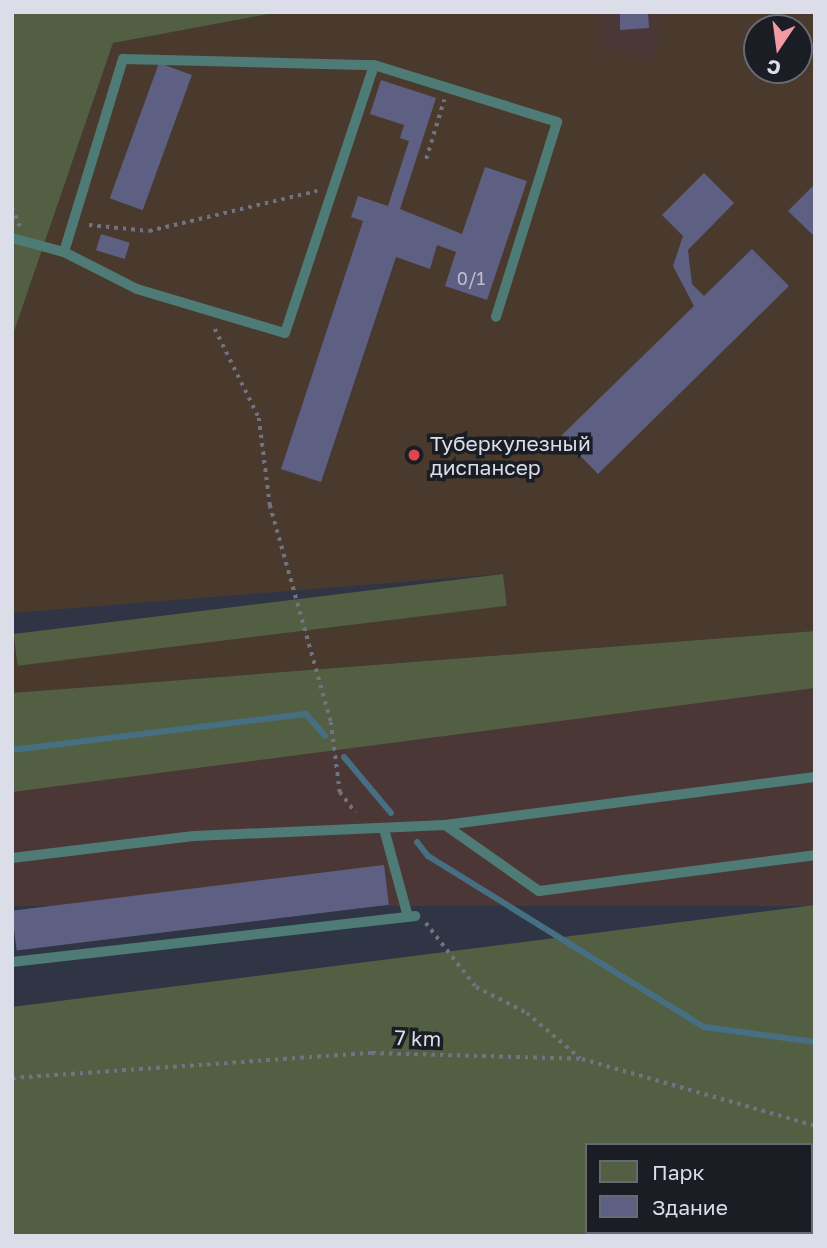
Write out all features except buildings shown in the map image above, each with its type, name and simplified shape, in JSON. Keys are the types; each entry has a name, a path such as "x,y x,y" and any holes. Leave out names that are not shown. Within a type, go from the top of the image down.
{"lane":[{"path":"64,252 124,59 374,65 557,122 496,317"},
{"path":"12,238 64,252 138,289 285,333 374,65"},
{"path":"12,858 194,836 445,825 815,776"},
{"path":"445,825 539,891 815,855"},
{"path":"12,962 412,917 384,829"}],"path":[{"path":"426,159 448,88"},
{"path":"72,224 149,231 334,187"},
{"path":"208,310 259,418 270,505 328,709 340,793 369,830"},
{"path":"412,917 438,930 476,987 527,1013 582,1059"},
{"name":"7 km","path":"12,1078 372,1053 582,1059 815,1126"}],"shaded area":[{"name":"Туберкулезный диспансер","path":"279,12 600,12 602,48 654,60 662,12 815,12 815,631 12,693 12,644 507,605 503,574 12,613 12,335 113,43"},
{"path":"600,12 662,12 654,60 601,48"},
{"path":"12,688 815,688 815,906 12,906"}],"green space":[{"path":"12,12 279,12 113,43 12,337"},
{"path":"503,574 507,606 18,666 14,634"},
{"path":"815,631 815,688 12,792 12,693"},
{"path":"815,905 815,1236 12,1236 12,1007"}],"waterway":[{"path":"12,750 306,714 325,736"},
{"path":"344,757 391,813"},
{"path":"417,842 428,856 704,1027 815,1042"}],"place":[{"name":"Туберкулезный диспансер","path":"414,455"}]}
